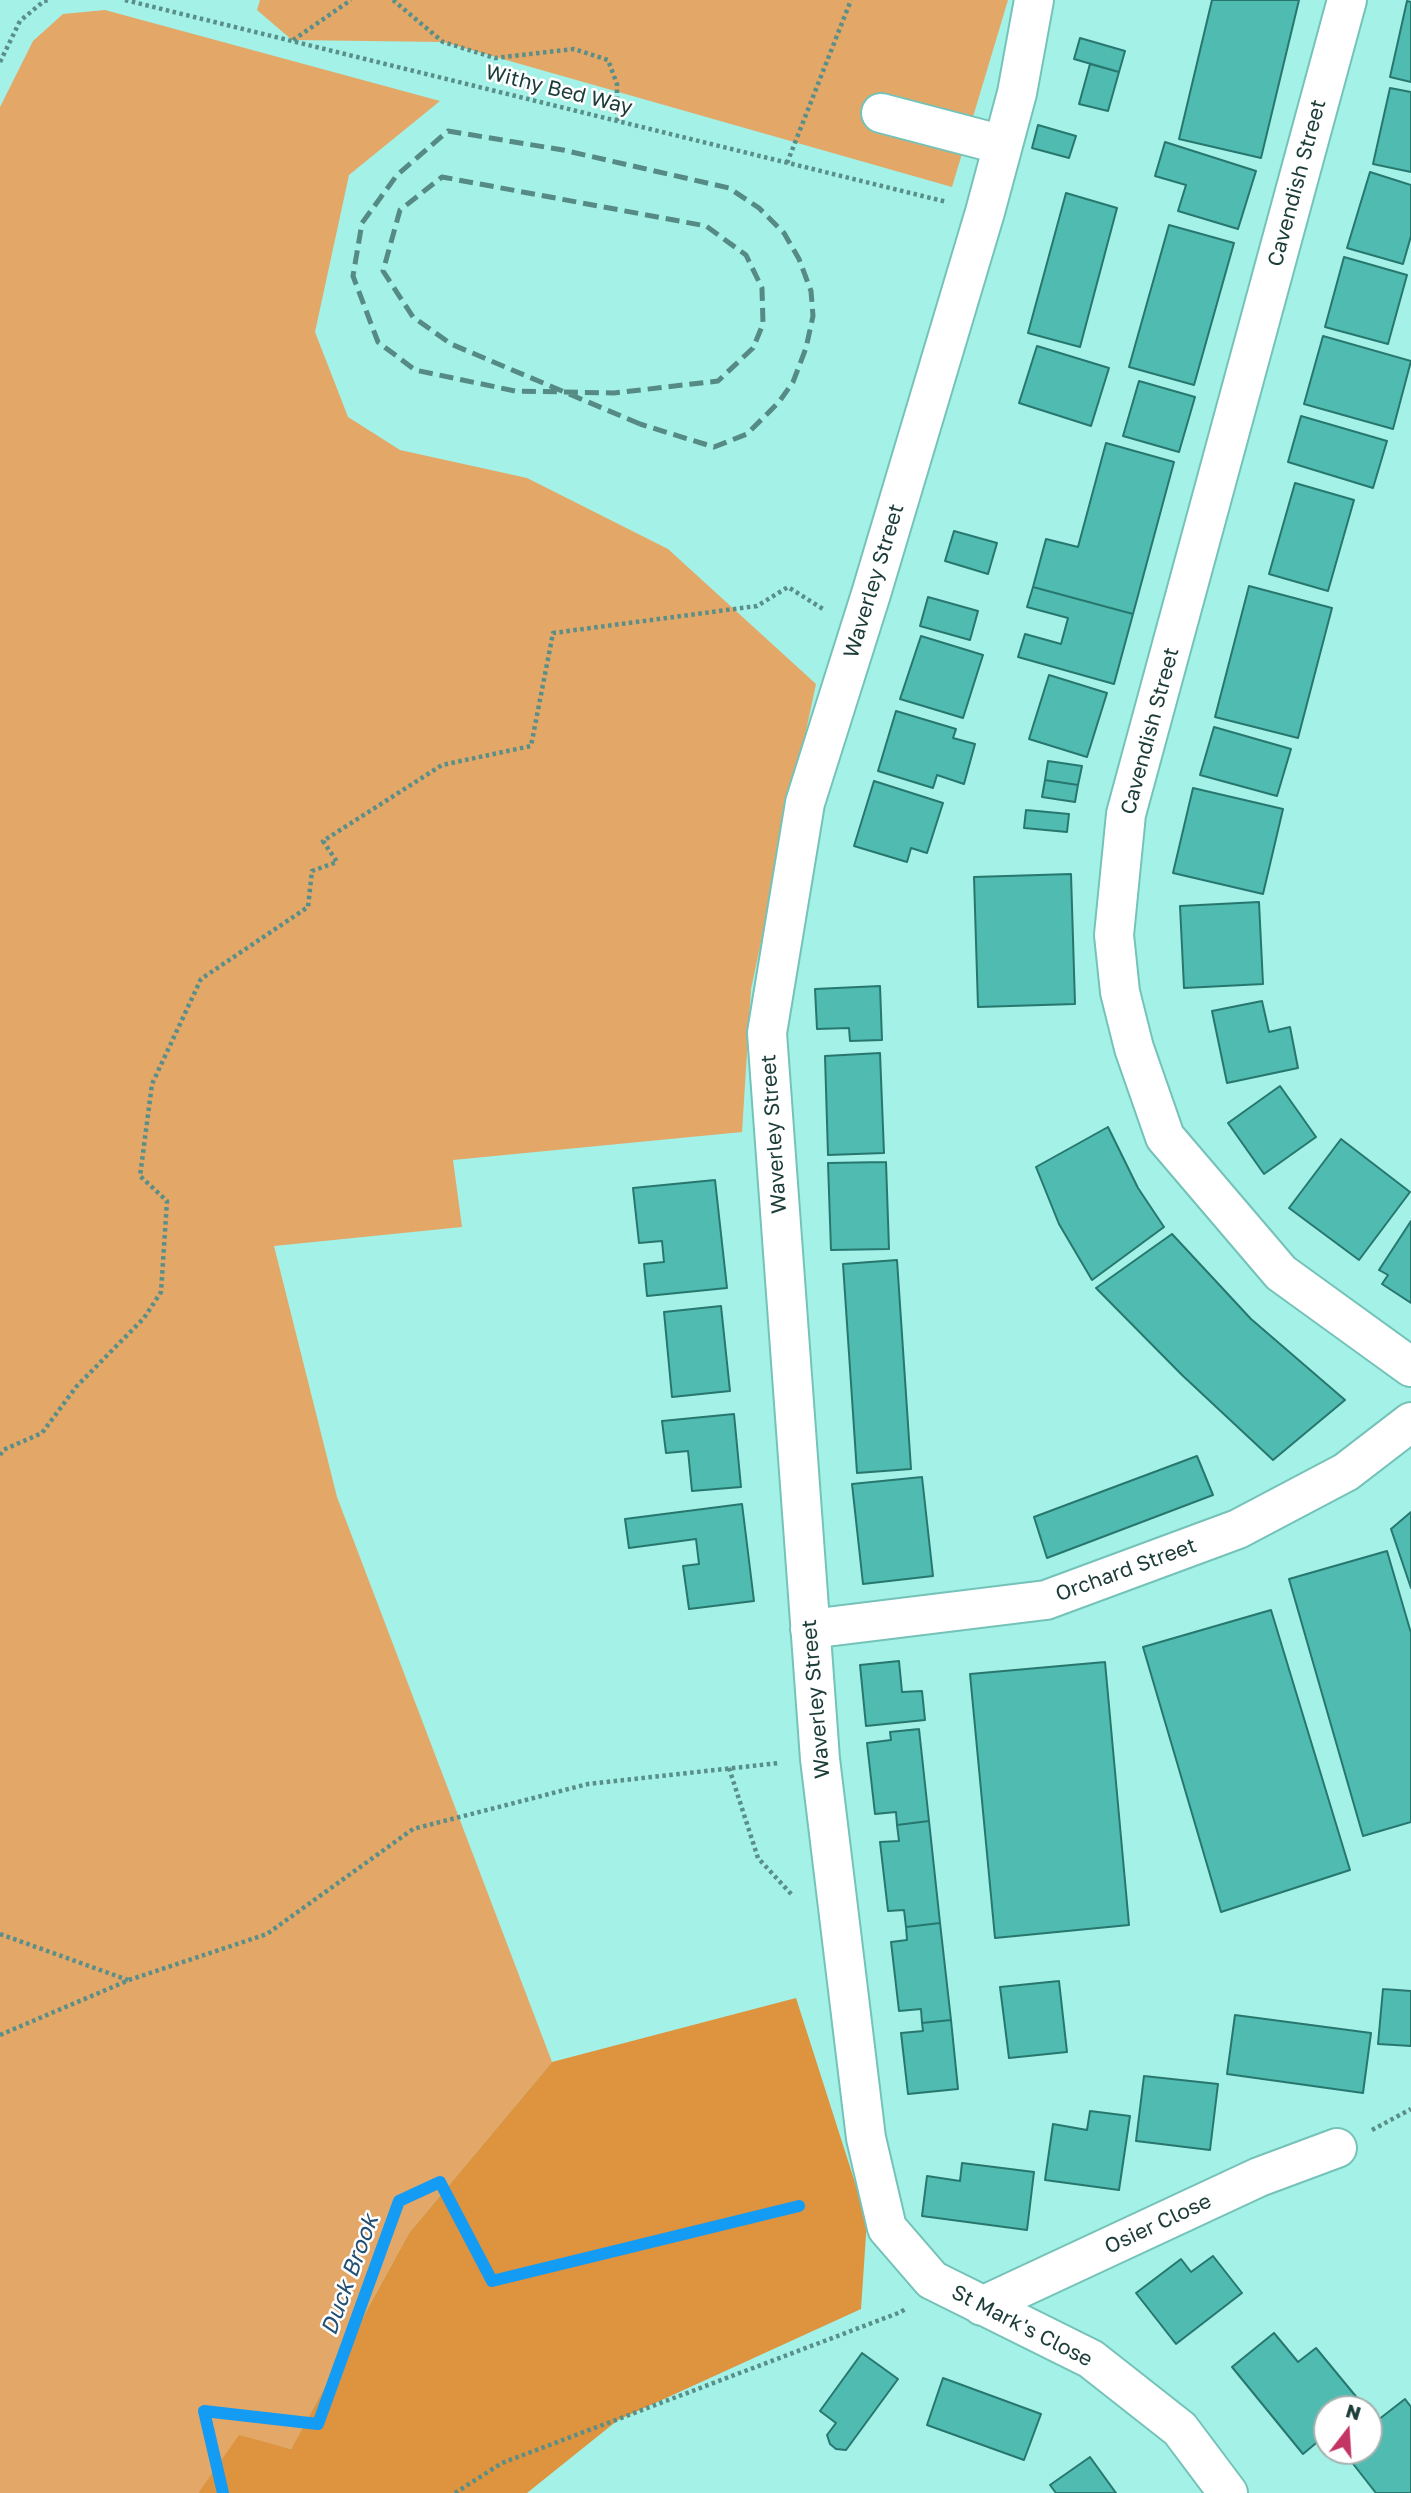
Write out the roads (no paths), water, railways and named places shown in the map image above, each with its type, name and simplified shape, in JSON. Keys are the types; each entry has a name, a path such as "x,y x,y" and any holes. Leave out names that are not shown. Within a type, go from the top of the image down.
{"street":[{"name":"Waverley Street","path":"932,2280 887,2228 866,2138 820,1759 766,1033 804,803 871,594 985,212 1017,93 1034,0"},
{"name":"Cavendish Street","path":"1347,0 1126,814 1114,935 1120,992 1133,1048 1165,1137 1281,1273 1411,1367"},
{"path":"881,113 1003,145"},
{"name":"Orchard Street","path":"810,1629 1046,1600 1238,1529 1346,1472 1411,1422"},
{"name":"Osier Close","path":"982,2306 1259,2177 1337,2148"},
{"name":"St Mark's Close","path":"932,2280 1091,2359 1180,2430 1228,2493"}],"waterway":[{"name":"Duck Brook","path":"223,2493 204,2411 318,2424 399,2201 440,2182 492,2281 799,2206"}],"railway":[{"path":"640,424 451,344 413,317 383,271 400,210 442,177 706,226 746,255 762,288 763,324 753,348 718,381 614,393 515,391 415,370 378,342 353,276 362,223 397,175 448,131 563,150 729,188 759,208 784,233 799,259 811,291 813,316 806,348 793,382 779,402 747,434 714,447 640,424"}]}
